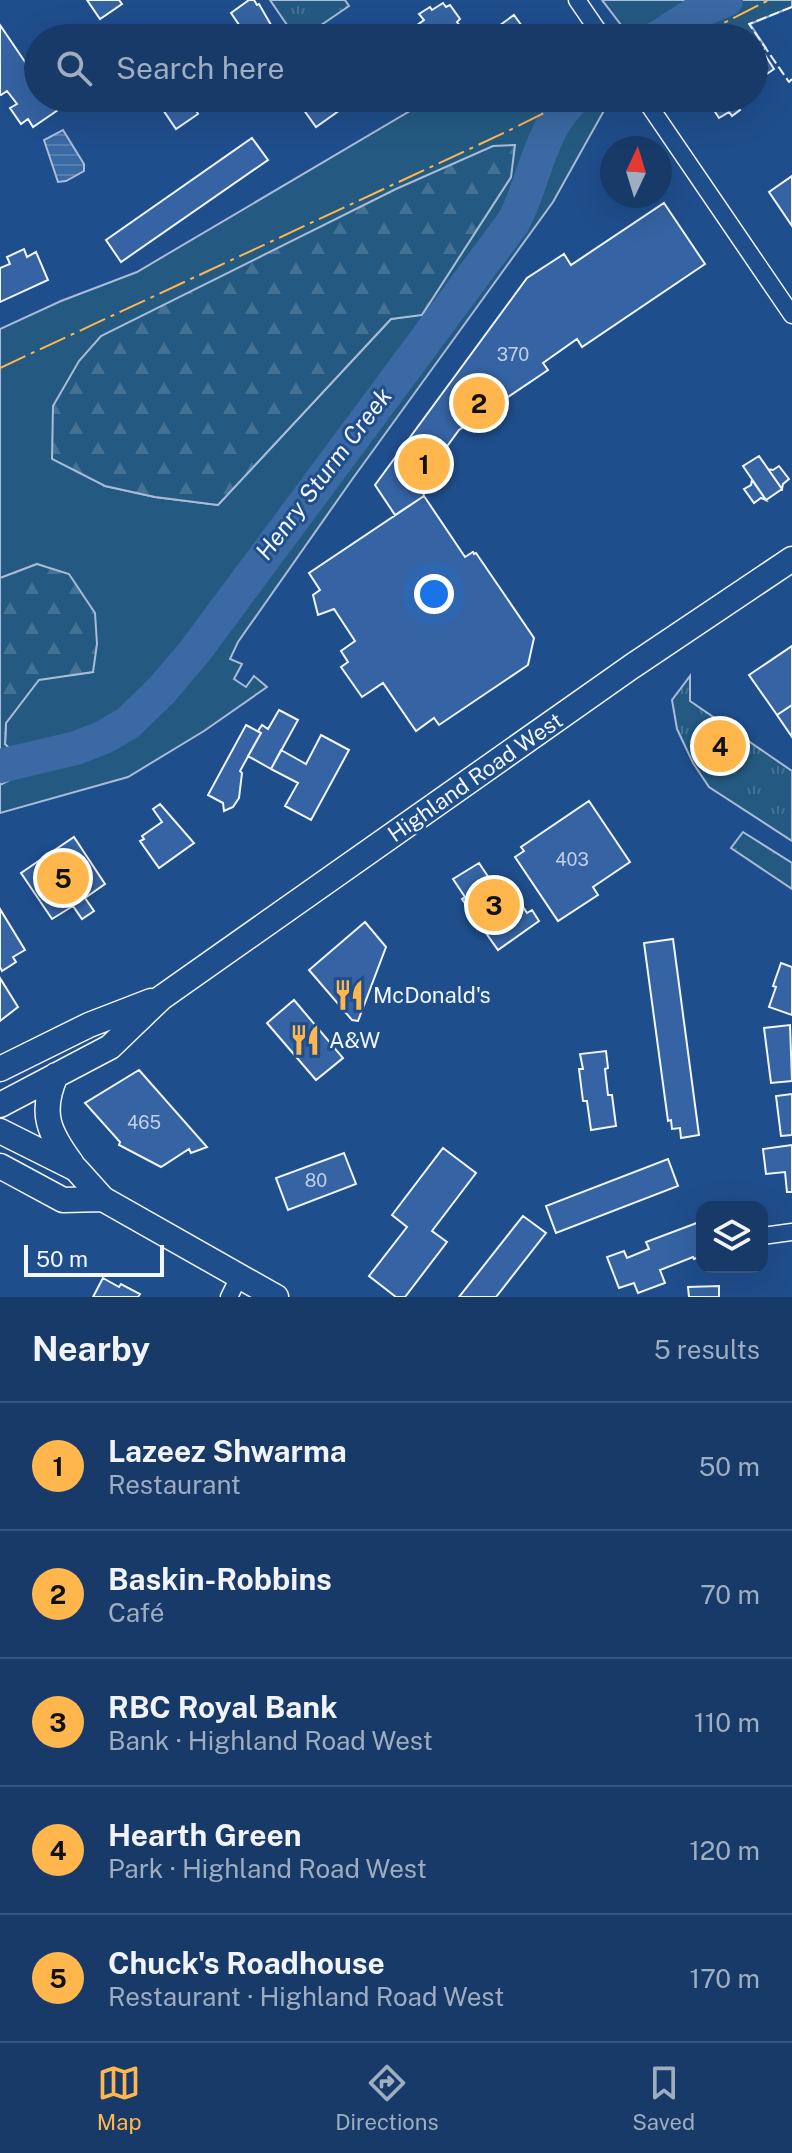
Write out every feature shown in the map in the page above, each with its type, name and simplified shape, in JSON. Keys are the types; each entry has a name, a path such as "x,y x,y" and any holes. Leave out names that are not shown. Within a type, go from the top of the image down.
{"main road":[{"name":"Highland Road West","path":"0,1105 110,1047 161,998 631,667 792,559"},
{"name":"Highland Road West","path":"0,1069 89,1025 161,998"},
{"path":"56,1075 47,1104 54,1140 103,1199 234,1287 276,1297"},
{"path":"0,1131 76,1169"},
{"path":"0,1166 63,1200 103,1199"}],"street":[{"path":"577,0 593,24"},
{"path":"654,112 792,315"},
{"path":"768,1235 792,1232"}],"green space":[{"path":"270,0 345,0 349,6 323,24 286,24"},
{"path":"602,0 792,0 792,7 750,24 620,24"},
{"path":"408,112 603,112 553,202 238,642 230,659 242,664 234,679 246,687 254,676 267,687 204,731 128,777 0,813 0,785 12,778 5,744 6,723 39,679 93,672 37,564 0,578 0,329 61,301 137,272","holes":["511,177 422,314 391,319 218,505 155,497 105,486"]},
{"path":"515,145 511,177 422,315 391,319 218,505 155,497 105,486 52,459 53,406 79,361 101,336 396,189 493,146"},
{"path":"37,564 69,574 95,613 97,644 93,672 39,680 6,723 5,744 11,750 12,779 0,785 0,578"},
{"path":"690,676 690,701 792,771 792,841 709,787 693,763 677,729 672,700"},
{"path":"743,832 792,863 792,889 731,848"}],"shaded area":[{"path":"63,130 84,164 84,171 58,182 44,140"}],"building":[{"path":"87,0 119,0 122,4 100,19"},
{"path":"249,0 254,0 271,24 238,24 231,13"},
{"path":"443,3 446,7 450,5 460,19 458,24 418,24 424,20 419,14 430,7 432,10"},
{"path":"514,15 520,24 502,24"},
{"path":"0,25 24,60 24,112 55,112 33,127 28,119 21,124 10,108 17,104 7,91 0,94"},
{"path":"768,60 774,69 768,73"},
{"path":"164,112 197,112 198,114 176,129"},
{"path":"305,112 337,112 316,127"},
{"path":"715,112 729,112 719,118"},
{"path":"252,138 268,160 121,262 106,240"},
{"path":"792,176 792,226 769,192"},
{"path":"656,208 667,208 705,264 582,347 577,339 543,363 548,370 459,430 421,482 424,496 395,515 375,485 527,278 564,254 571,265"},
{"path":"24,249 27,257 36,252 48,280 0,302 0,268 10,264 7,257"},
{"path":"759,456 782,489 766,500 743,466"},
{"path":"779,466 789,479 782,489 768,469"},
{"path":"752,480 766,500 761,498 754,503 744,489 751,485"},
{"path":"424,496 465,557 476,553 534,638 528,665 439,725 434,718 416,731 383,683 362,697 341,667 348,662 341,651 355,641 334,609 318,615 313,595 320,590 309,573"},
{"path":"792,646 792,705 777,715 749,675"},
{"path":"792,705 792,737 777,715"},
{"path":"279,710 298,720 271,769 248,756 262,725 268,729"},
{"path":"246,725 261,733 240,771 239,798 233,807 224,811 223,803 208,795"},
{"path":"321,735 349,750 311,820 285,806 298,783 271,769 281,750 306,764"},
{"path":"589,801 630,862 593,887 598,895 558,921 515,857 524,851 521,847"},
{"path":"160,804 194,843 159,868 140,841 144,839 142,836 162,822 153,809"},
{"path":"74,837 105,884 85,898 94,911 82,919 73,906 52,919 21,873"},
{"path":"479,863 493,884 499,879 512,899 516,896 527,913 532,910 539,921 498,950 462,899 465,897 453,879"},
{"path":"0,909 25,950 13,957 16,962 2,971 0,967"},
{"name":"McDonald's","path":"365,922 386,947 358,1021 352,1020 309,970"},
{"path":"673,939 699,1135 681,1138 680,1128 672,1129 671,1120 668,1121 644,943"},
{"path":"781,963 792,967 792,1015 769,1007"},
{"path":"0,978 18,1007 0,1021"},
{"name":"A&W","path":"294,1000 343,1058 316,1080 267,1023"},
{"path":"790,1025 792,1081 771,1083 764,1028"},
{"path":"606,1051 608,1095 612,1095 616,1126 591,1130 587,1101 583,1101 580,1054"},
{"path":"139,1070 207,1147 191,1153 189,1149 161,1167 119,1145 120,1142 85,1103"},
{"path":"792,1094 792,1135 781,1136 776,1096"},
{"path":"792,1145 792,1192 787,1192 785,1172 766,1174 763,1149"},
{"path":"443,1148 476,1173 432,1231 447,1242 405,1297 396,1297 369,1276 407,1227 392,1215"},
{"path":"344,1153 356,1184 288,1210 276,1178"},
{"path":"668,1159 678,1186 556,1233 546,1206"},
{"path":"523,1216 546,1233 496,1297 459,1297"},
{"path":"696,1223 696,1258 660,1270 665,1283 638,1293 634,1283 619,1288 607,1257 624,1251 627,1258 649,1249 646,1242"},
{"path":"103,1278 140,1294 138,1297 93,1297"},
{"path":"719,1286 719,1297 689,1297 688,1287"}],"waterway":[{"name":"Henry Sturm Creek","path":"679,24 701,10 726,0"},
{"name":"Henry Sturm Creek","path":"0,766 76,748 104,737 128,723 162,690 195,651 514,221 550,130 562,112"}],"fence":[{"path":"749,24 792,7"},
{"path":"768,52 789,82 792,79"}],"power":[{"path":"722,24 769,0"},
{"path":"0,368 546,112"}],"place":[{"name":"Baskin-Robbins","path":"479,403"},
{"name":"Lazeez Shwarma","path":"424,464"},
{"name":"Hearth Green","path":"720,746"},
{"name":"Chuck's Roadhouse","path":"63,878"},
{"name":"RBC Royal Bank","path":"494,905"},
{"name":"McDonald's","path":"349,995"},
{"name":"A&W","path":"305,1040"}]}
